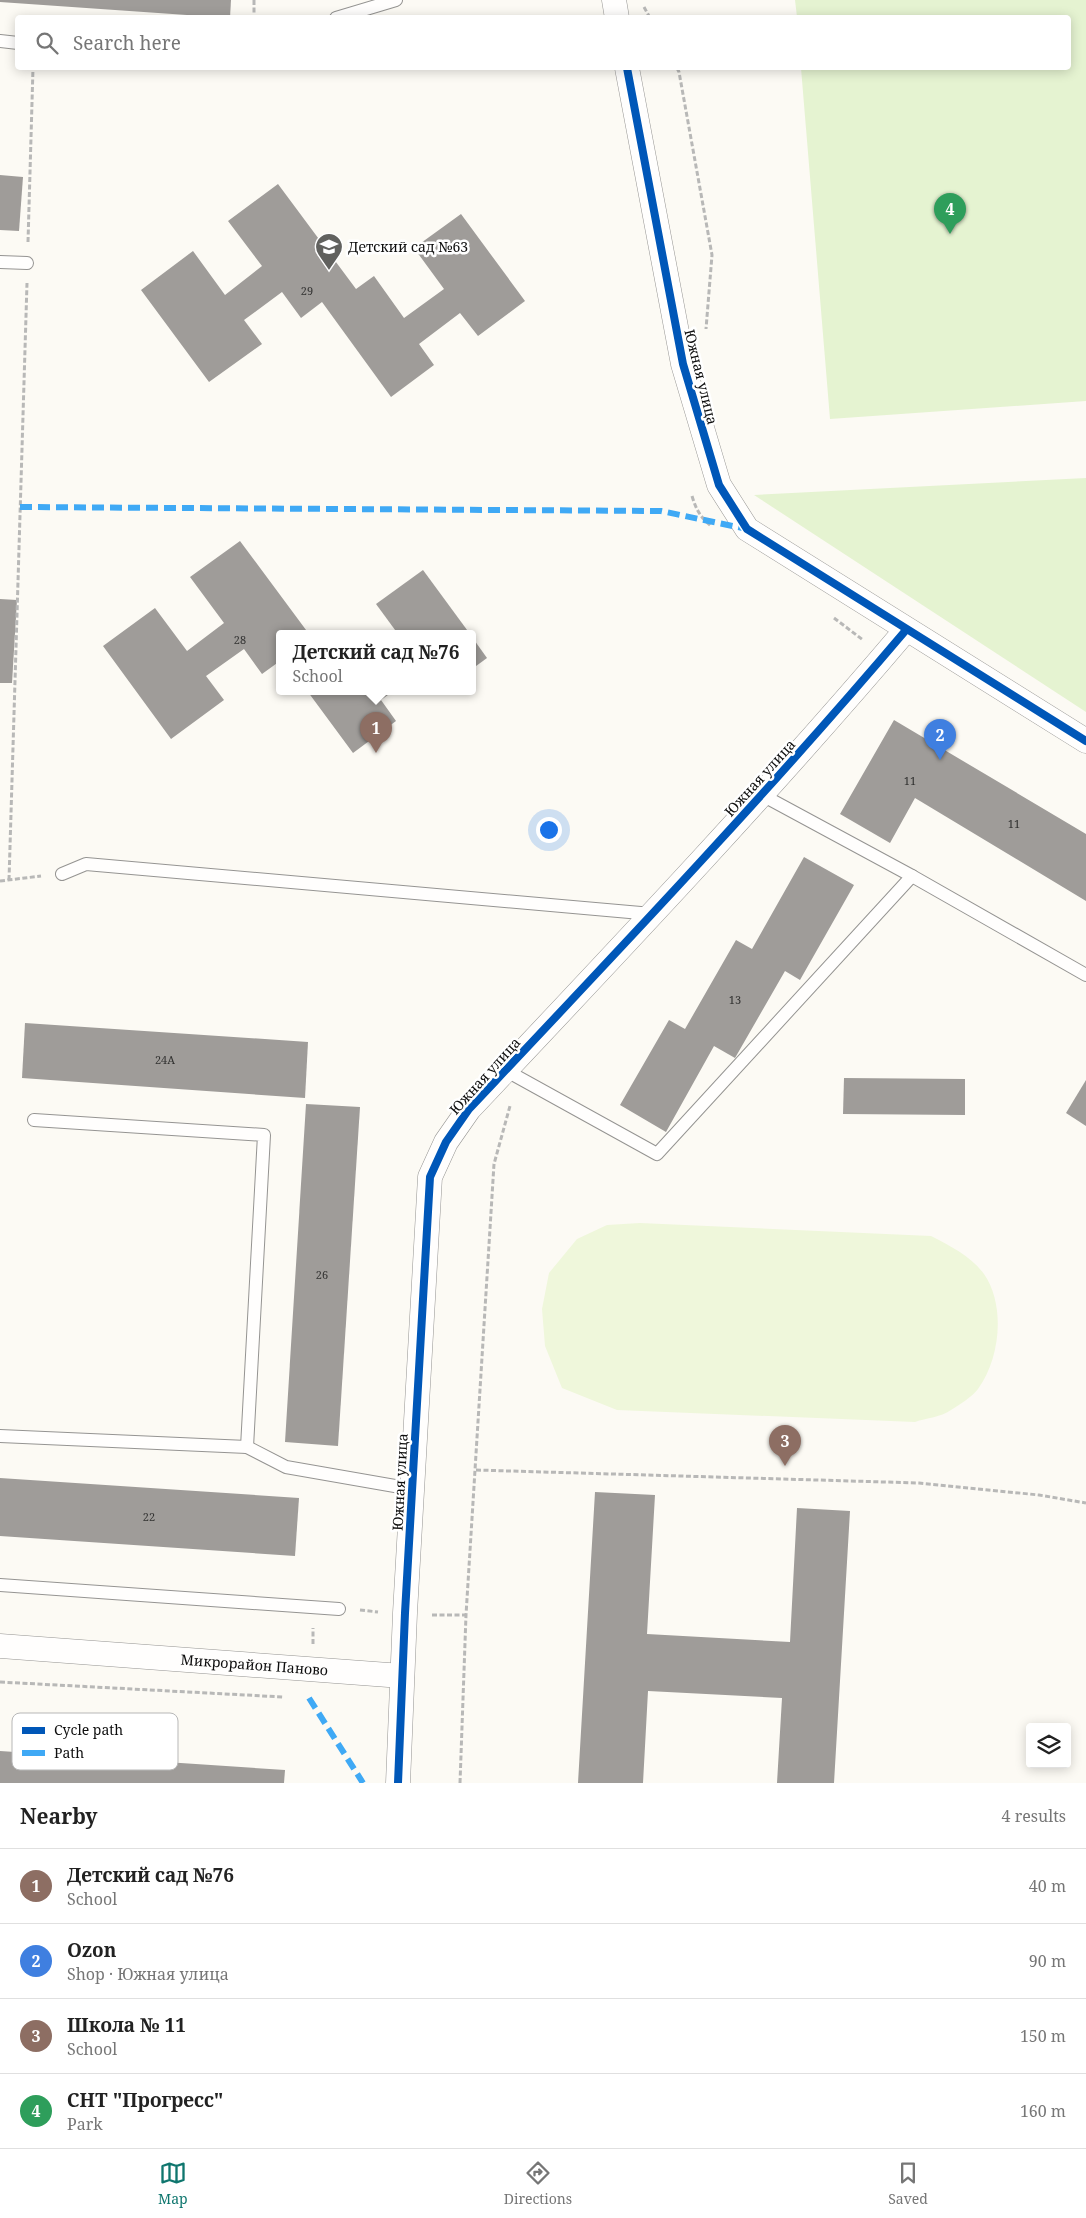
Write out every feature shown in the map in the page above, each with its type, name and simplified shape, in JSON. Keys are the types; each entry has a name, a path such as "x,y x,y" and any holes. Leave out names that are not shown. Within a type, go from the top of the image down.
{"street":[{"path":"614,0 616,15"},
{"name":"Южная улица","path":"627,70 683,364 719,485 747,529 1086,741"},
{"name":"Южная улица","path":"402,1676 430,1177 446,1142 469,1109 512,1074 652,914 826,724 906,630"},
{"name":"Микрорайон Паново","path":"0,1646 402,1676"},
{"path":"398,1783 402,1676"}],"lane":[{"path":"346,15 396,0"},
{"path":"0,42 15,42"},
{"path":"0,262 27,263"},
{"path":"762,795 912,876 1086,975"},
{"path":"62,874 86,864 652,914"},
{"path":"512,1074 657,1154 912,876"},
{"path":"34,1120 264,1135 247,1447"},
{"path":"0,1436 247,1447 286,1467 412,1489"},
{"path":"0,1585 339,1609"}],"path":[{"path":"254,0 254,15"},
{"path":"9,880 33,70"},
{"path":"678,70 712,255 706,331"},
{"path":"0,881 62,874"},
{"path":"460,1783 466,1615 494,1164 512,1074"},
{"path":"476,1470 919,1483 1039,1495 1086,1503"},
{"path":"339,1609 381,1612"},
{"path":"427,1614 466,1615"},
{"path":"0,1682 289,1697"}],"green space":[{"path":"795,0 1086,0 1086,401 830,419 801,70 1071,70 1071,15 797,15"},
{"path":"1086,478 1086,712 754,495"},
{"path":"640,1223 931,1236 960,1252 973,1262 984,1274 991,1287 998,1317 995,1348 991,1363 978,1389 969,1398 943,1414 915,1422 617,1410 562,1388 545,1346 542,1309 549,1273 577,1239 607,1225"}],"building":[{"path":"0,0 231,0 230,15 187,15 0,2"},
{"path":"0,175 23,177 19,231 0,230"},
{"path":"278,184 356,289 374,276 404,318 444,289 414,248 461,214 525,301 478,336 460,313 419,344 434,365 391,397 322,302 301,318 282,292 244,320 262,344 209,382 141,290 193,251 225,295 262,266 228,221"},
{"path":"240,541 306,630 276,630 276,664 262,674 244,649 206,676 224,700 171,739 103,646 155,608 187,651 224,623 190,577"},
{"path":"423,570 467,630 395,630 376,604"},
{"path":"0,599 17,600 12,683 0,683"},
{"path":"476,643 487,658 476,666"},
{"path":"310,695 388,695 381,700 396,721 353,753"},
{"path":"894,720 1086,834 1086,901 915,798 890,843 840,814"},
{"path":"804,857 854,885 800,980 785,971 735,1058 714,1046 666,1132 620,1105 669,1020 685,1029 736,940 752,949"},
{"path":"25,1023 308,1042 305,1098 22,1078"},
{"path":"844,1078 965,1079 965,1115 843,1114"},
{"path":"1086,1080 1086,1126 1066,1113"},
{"path":"306,1104 360,1107 338,1446 285,1442"},
{"path":"0,1478 299,1498 295,1556 0,1536"},
{"path":"595,1492 655,1495 647,1634 790,1642 797,1508 850,1511 834,1783 777,1783 782,1698 648,1691 643,1783 578,1783"},
{"path":"0,1751 12,1752 12,1770 178,1770 178,1763 285,1770 284,1783 0,1783"}],"marked path":[{"path":"20,507 661,511 747,529"},
{"path":"309,1698 363,1783"}],"cycle path":[{"path":"627,70 683,364 719,485 747,529 1086,741"},
{"path":"398,1783 405,1613 430,1177 446,1142 469,1109 745,813 906,630"}],"place":[{"name":"СНТ \"Прогресс\"","path":"950,234"},
{"name":"Детский сад №63","path":"329,271"},
{"name":"Детский сад №76","path":"376,753"},
{"name":"Ozon","path":"940,760"},
{"name":"Школа № 11","path":"785,1466"}]}
